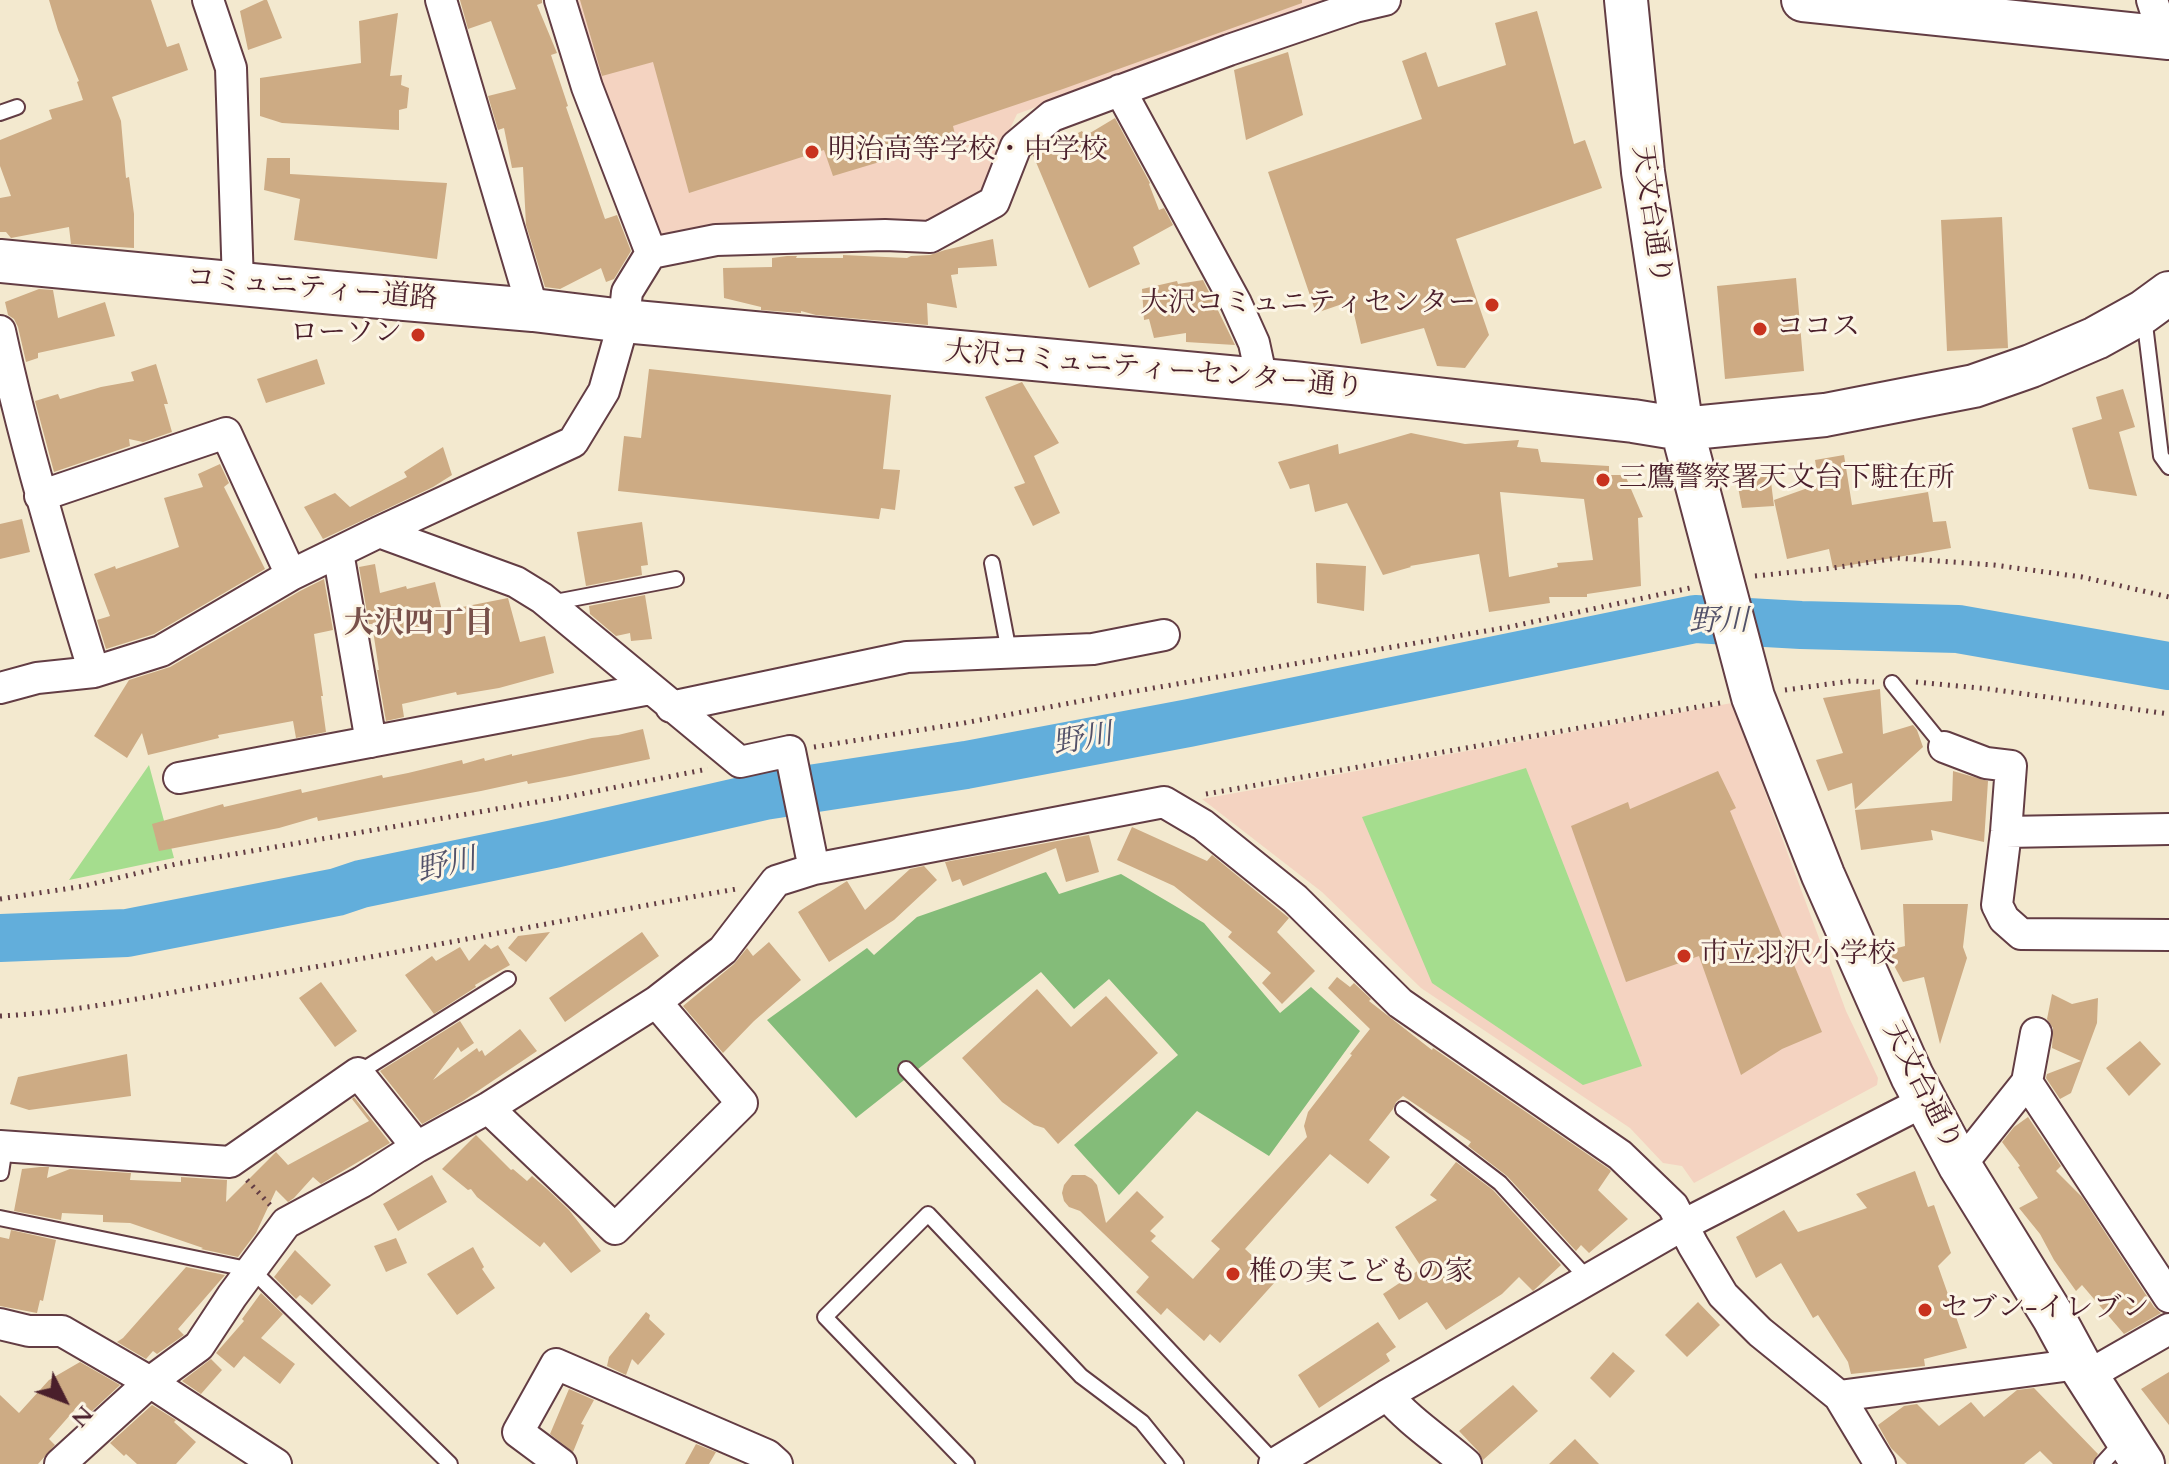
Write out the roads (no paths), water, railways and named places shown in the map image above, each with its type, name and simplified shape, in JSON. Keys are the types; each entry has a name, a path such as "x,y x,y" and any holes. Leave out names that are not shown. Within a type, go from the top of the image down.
{"street":[{"path":"208,0 231,68 238,284"},
{"path":"441,0 533,310"},
{"path":"560,0 587,87 651,253"},
{"path":"0,688 37,678 94,672 161,651 291,575 573,442 604,391 624,321 627,292 651,253 716,240 885,235 930,237 994,202 1016,146 1052,116 1355,7 1385,0"},
{"name":"天文台通り","path":"1626,0 1643,172 1682,429 1751,691 1823,875 1900,1050 1960,1166 2083,1370 2124,1455"},
{"path":"1803,0 2061,21 2162,25"},
{"path":"1120,90 1236,303 1254,343 1262,380"},
{"name":"コミュニティー道路","path":"0,261 624,321"},
{"name":"大沢コミュニティーセンター通り","path":"624,321 1262,380 1682,429 1825,415 1974,386 2083,343 2156,302"},
{"path":"0,331 40,496 94,672"},
{"path":"40,496 226,433 291,575"},
{"path":"379,532 516,582 549,604 740,762 791,757 813,866"},
{"path":"338,552 371,742"},
{"path":"179,778 371,742 907,657 1093,649 1164,635"},
{"path":"1944,747 1986,763 2011,766 1997,905 2004,919 2021,934 2169,935"},
{"path":"60,1464 150,1382 199,1346 286,1223 488,1108 656,1002 723,950 776,881 813,866 1164,802 1203,825 1295,899 1400,1003 1620,1155 1673,1206 1723,1295 1760,1332 1839,1396 1880,1464"},
{"path":"2006,832 2169,829"},
{"path":"488,1108 615,1229 742,1103 656,1002"},
{"path":"1960,1166 2027,1082 2036,1033"},
{"path":"2,1155 230,1162 358,1073 417,1147"},
{"path":"2027,1082 2169,1297"},
{"path":"1274,1464 1387,1395 1683,1225 1925,1101"},
{"path":"0,1324 29,1331 62,1331 150,1382 276,1464"},
{"path":"1839,1396 2083,1370 2169,1329"},
{"path":"561,1464 518,1432 556,1364 767,1455 777,1464"},
{"path":"1387,1395 1403,1414 1434,1435 1466,1464"}],"lane":[{"path":"0,113 17,107"},
{"path":"2156,302 2161,456 2169,467"},
{"path":"992,563 1009,652"},
{"path":"549,604 676,579"},
{"path":"1892,683 1944,747"},
{"path":"358,1073 508,979"},
{"path":"906,1069 1274,1464"},
{"path":"1403,1109 1500,1183 1588,1279"},
{"path":"967,1464 825,1317 928,1214 1081,1376 1142,1422 1176,1464"},
{"path":"0,1218 252,1270 450,1464"}],"waterway":[{"name":"野川","path":"0,938 127,933 337,892 361,884 764,796 966,765 1189,723 1695,619 1958,629 2169,666"}],"place":[{"name":"明治高等学校・中学校","path":"812,152"},
{"name":"大沢コミュニティセンター","path":"1492,305"},
{"name":"ココス","path":"1760,329"},
{"name":"ローソン","path":"418,335"},
{"name":"三鷹警察署天文台下駐在所","path":"1603,480"},
{"name":"市立羽沢小学校","path":"1684,956"},
{"name":"椎の実こどもの家","path":"1233,1274"},
{"name":"セブン-イレブン","path":"1925,1310"}],"district":[{"name":"大沢四丁目","path":"419,625"}]}
